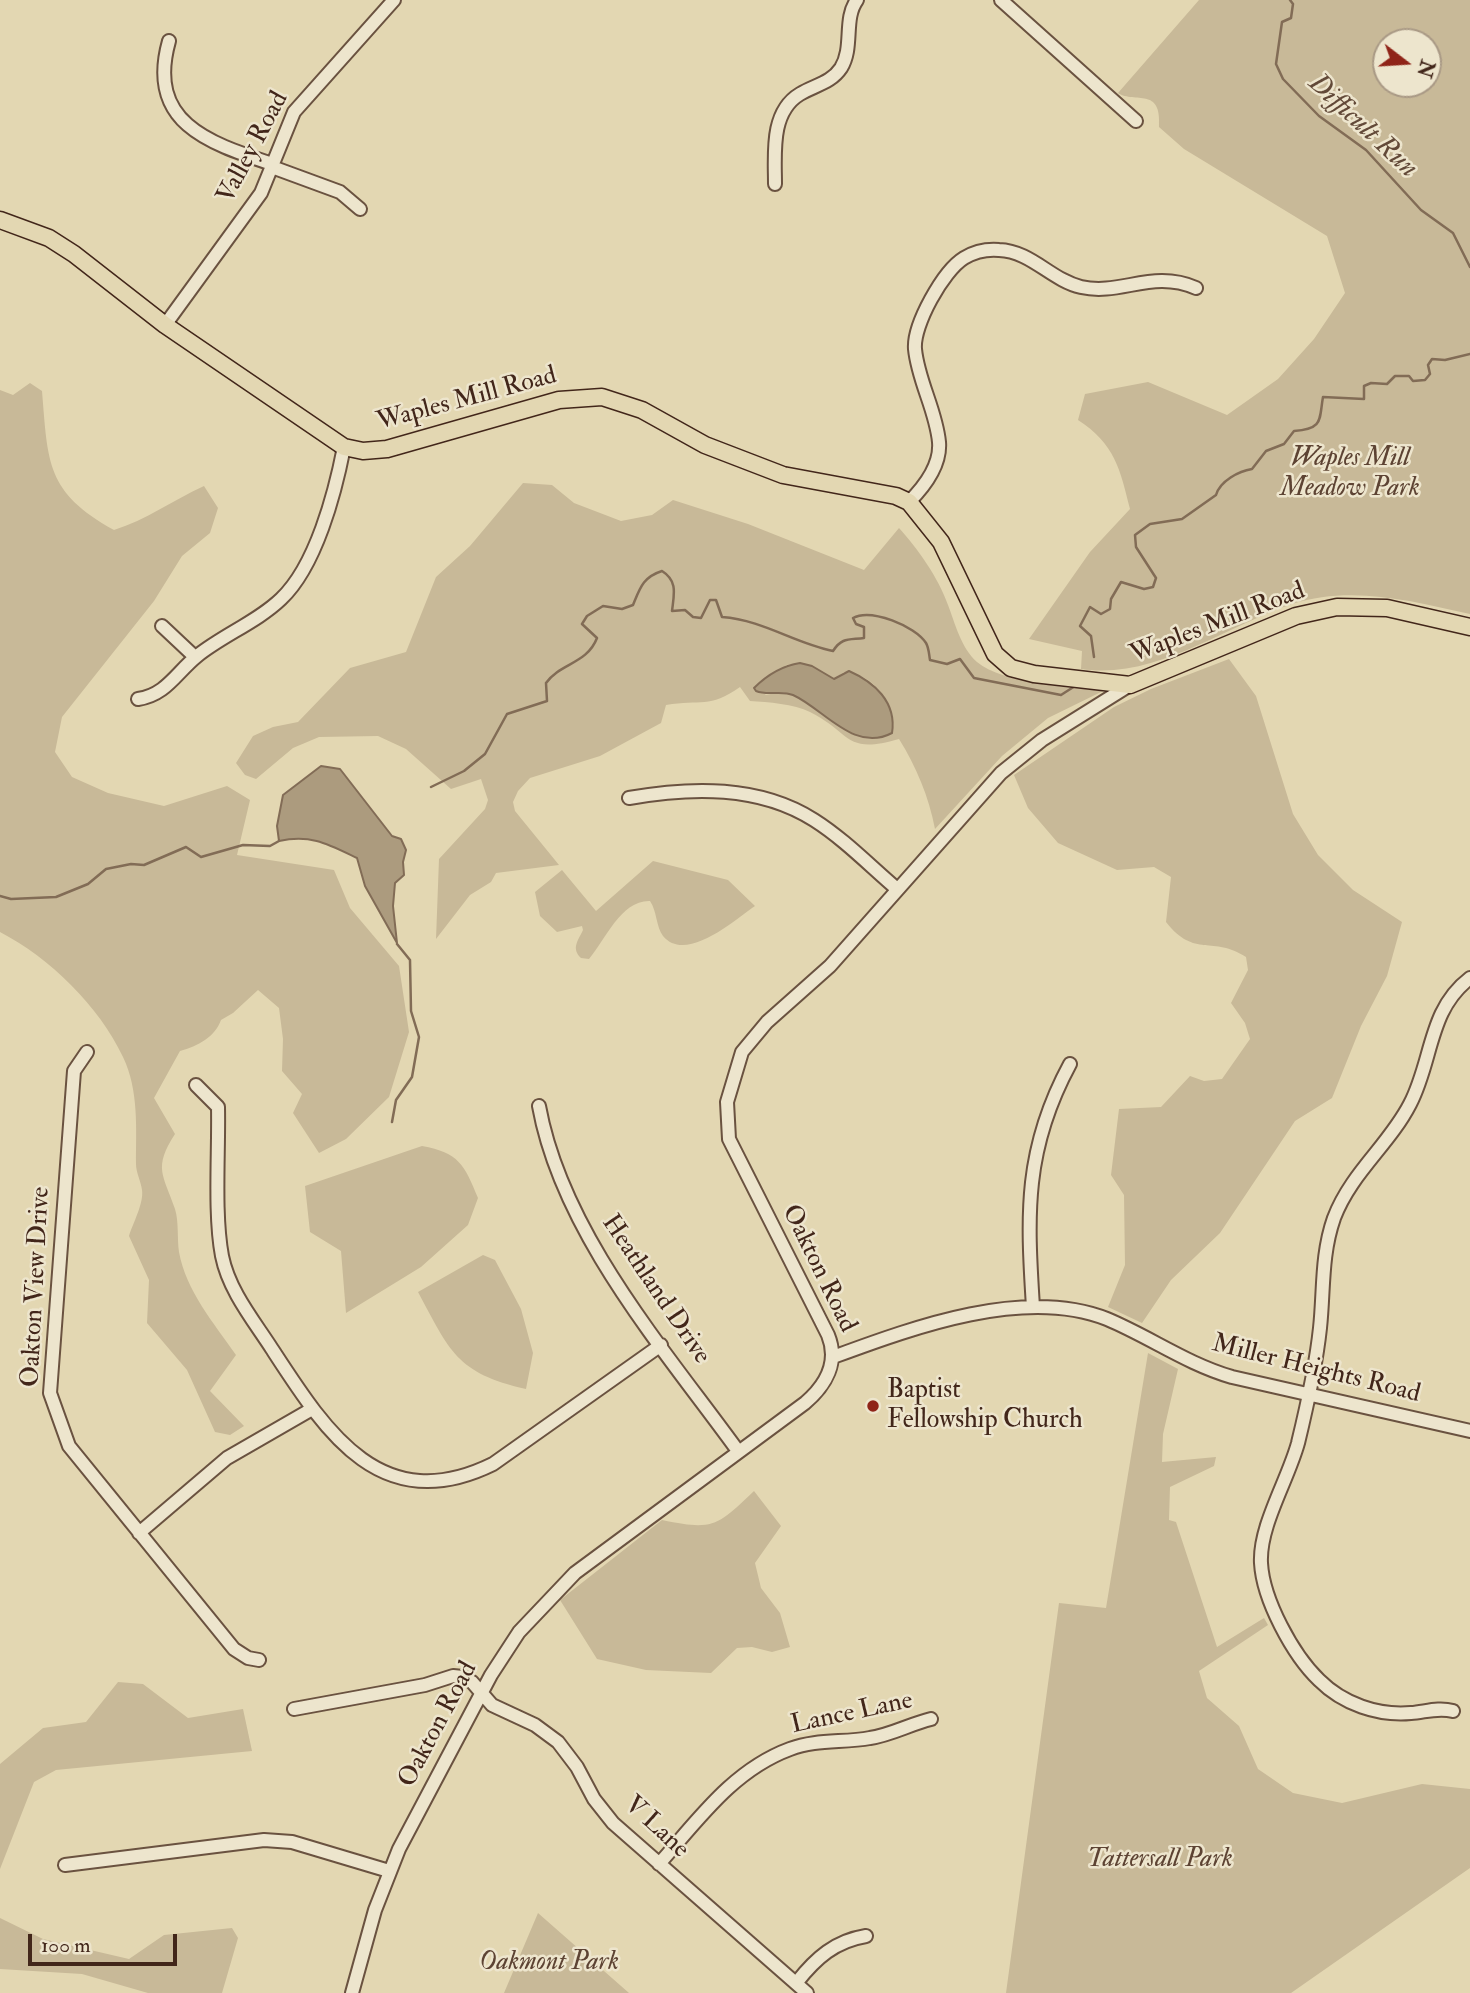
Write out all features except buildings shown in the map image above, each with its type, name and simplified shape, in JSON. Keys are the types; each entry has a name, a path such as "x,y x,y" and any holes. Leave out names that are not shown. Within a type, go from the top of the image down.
{"main road":[{"name":"Waples Mill Road","path":"4,221 49,238 74,254 165,326 344,447 363,451 387,449 559,400 602,397 642,410 705,446 746,463 783,475 879,491 909,502 941,542 984,636 1000,661 1011,668 1034,674 1130,685 1296,617 1323,609 1363,606 1387,608 1470,627"}],"street":[{"name":"Valley Road","path":"165,326 261,193 283,132 302,100 394,0"},
{"path":"775,184 778,122 789,103 830,79 840,69 847,55 850,15 857,0"},
{"path":"1001,0 1136,121"},
{"path":"169,41 162,75 169,101 179,116 209,142 340,192 360,209"},
{"path":"909,502 931,473 939,443 917,364 914,340 937,290 951,269 963,258 988,250 1013,252 1084,288 1168,279 1196,288"},
{"path":"138,699 159,693 195,657 271,607 290,588 331,506 344,447"},
{"path":"162,626 195,657"},
{"name":"Oakton Road","path":"352,1993 389,1871 481,1695 519,1632 558,1588 817,1393 826,1378 833,1357 833,1347 734,1152 727,1126 727,1102 734,1068 751,1039 830,966 977,797 1014,761 1070,721 1130,685"},
{"path":"629,798 721,790 785,806 825,828 897,889"},
{"path":"1452,1711 1385,1713 1339,1696 1315,1676 1273,1610 1262,1578 1261,1549 1292,1465 1308,1395 1320,1331 1325,1255 1335,1217 1361,1169 1407,1110 1416,1091 1443,1007 1470,978"},
{"name":"Oakton View Drive","path":"87,1052 74,1071 50,1393 69,1446 234,1649 248,1658 259,1660"},
{"path":"1032,1307 1028,1220 1031,1171 1041,1132 1070,1064"},
{"path":"196,1084 218,1107 222,1257 238,1297 312,1409 348,1451 367,1464 414,1480 453,1479 493,1464 661,1345"},
{"name":"Heathland Drive","path":"540,1106 545,1135 593,1245 738,1451"},
{"name":"Miller Heights Road","path":"833,1357 939,1322 1032,1307 1053,1307 1090,1313 1209,1370 1470,1431"},
{"path":"139,1533 227,1458 312,1409"},
{"name":"V Lane","path":"294,1709 425,1685 453,1676 472,1682 492,1705 535,1725 558,1742 577,1767 594,1799 613,1823 807,1993"},
{"name":"Lance Lane","path":"659,1864 726,1788 765,1761 791,1748 814,1743 869,1739 931,1719"},
{"path":"65,1865 264,1840 301,1844 389,1871"},
{"path":"797,1982 813,1961 834,1946 866,1936"}],"green space":[{"name":"Waples Mill Meadow Park","path":"1199,0 1470,0 1470,614 1381,597 1359,595 1314,598 1266,614 1163,659 1136,667 1109,670 1081,669 1082,651 1029,639 1090,552 1130,509 1114,458 1100,438 1078,420 1085,394 1148,382 1227,415 1278,379 1314,339 1345,293 1327,236 1184,149 1159,127 1159,114 1152,101 1118,93"},
{"path":"30,383 42,391 49,457 55,473 75,502 92,516 114,530 204,486 218,508 210,533 182,556 154,601 62,717 55,752 72,777 108,793 164,806 227,786 250,800 237,855 334,870 350,908 399,966 409,1032 389,1097 346,1139 319,1153 293,1113 302,1094 282,1071 283,1039 279,1008 258,990 233,1013 221,1020 215,1031 205,1040 180,1051 154,1098 175,1134 164,1155 162,1171 176,1214 183,1266 194,1293 236,1355 210,1391 244,1426 230,1435 215,1432 187,1370 147,1323 149,1280 129,1236 142,1195 136,1167 134,1096 123,1057 101,1020 71,985 37,955 0,932 0,390 13,395"},
{"path":"523,483 552,485 574,503 621,521 652,515 673,500 748,524 864,570 899,528 933,574 963,643 977,662 1020,680 1103,691 1048,718 1002,756 935,829 921,782 899,739 881,743 858,743 804,709 750,701 740,687 712,701 666,705 661,723 600,756 530,778 518,791 513,802 515,811 559,865 496,873 491,882 470,895 436,939 439,859 485,809 488,800 481,779 451,789 406,749 378,736 319,737 293,748 256,779 245,775 236,763 253,736 273,727 298,722 350,668 406,652 436,577 470,546","holes":["799,663 812,666 834,679 844,672 856,674 874,684 886,701 892,733 876,738 862,737 849,732 800,697 784,693 765,695 786,665"]},
{"path":"1229,659 1256,696 1293,814 1318,855 1353,890 1402,922 1387,976 1361,1026 1332,1098 1295,1121 1220,1233 1171,1280 1142,1323 1108,1307 1125,1265 1124,1195 1111,1175 1119,1109 1161,1107 1190,1076 1204,1081 1222,1079 1250,1039 1245,1023 1231,1003 1248,970 1246,957 1224,947 1195,944 1176,933 1166,922 1171,877 1154,867 1117,870 1058,843 1028,808 1014,775 1114,707 1151,689"},
{"path":"653,861 728,880 755,906 724,929 684,945 673,943 663,936 650,901 640,902 622,914 589,959 581,958 576,951 582,926 557,932 540,916 535,892 562,870 596,911"},
{"path":"422,1146 444,1152 464,1168 478,1198 468,1225 421,1267 346,1313 341,1251 310,1232 305,1186"},
{"path":"483,1255 495,1260 521,1309 533,1353 526,1389 484,1375 458,1357 418,1292"},
{"name":"Tattersall Park","path":"1148,1353 1178,1369 1163,1434 1162,1462 1216,1457 1214,1466 1170,1487 1169,1520 1176,1522 1217,1647 1264,1618 1268,1625 1199,1671 1207,1698 1239,1726 1258,1769 1293,1793 1342,1803 1422,1784 1470,1789 1470,1868 1291,1993 1006,1993 1059,1603 1106,1608"},
{"path":"754,1491 781,1526 755,1563 761,1588 780,1613 790,1647 772,1652 752,1647 737,1648 711,1673 646,1670 597,1659 560,1600 662,1520 693,1525 714,1523"},
{"path":"118,1682 143,1684 188,1718 243,1709 252,1751 56,1770 34,1782 0,1869 0,1764 43,1728 86,1722"},
{"name":"Oakmont Park","path":"538,1913 629,1993 504,1993"},
{"path":"0,1918 43,1939 129,1959 164,1935 232,1928 238,1938 222,1993 148,1993 82,1974 0,1969"}],"shaded area":[{"path":"800,663 812,666 834,679 849,671 875,687 882,694 891,712 892,733 878,738 852,733 793,695 761,692 754,688 775,672"},
{"path":"321,766 340,769 392,836 401,839 406,850 404,875 395,883 393,906 397,943 365,886 357,858 310,840 279,841 277,826 283,795"}],"waterway":[{"name":"Difficult Run","path":"1290,0 1293,4 1291,18 1282,22 1276,64 1283,79 1319,116 1366,150 1421,210 1453,233 1470,267"},
{"path":"1094,657 1091,636 1080,626 1090,607 1101,614 1110,609 1111,599 1121,582 1144,589 1153,587 1156,578 1136,547 1135,535 1150,524 1182,519 1216,495 1221,485 1241,472 1252,469 1266,451 1284,444 1294,431 1311,428 1320,417 1323,397 1364,399 1364,386 1371,383 1387,384 1395,376 1409,376 1413,381 1425,380 1430,374 1428,365 1432,359 1445,360 1470,354"},
{"path":"431,787 464,771 485,754 507,714 547,701 546,683 558,671 593,647 597,638 582,624 587,616 603,606 622,609 633,605 646,580 662,571 673,584 672,611 685,610 693,617 701,618 710,600 716,600 722,617 751,622 833,651 843,641 864,638 864,627 856,624 853,618 870,615 892,620 912,631 927,645 930,660 947,664 960,659 974,678 1061,695 1075,686"},
{"path":"0,896 11,899 56,897 88,884 106,869 131,864 144,865 186,847 201,857 243,845 270,846 279,841"},
{"path":"392,1122 396,1100 412,1077 419,1037 411,1011 410,960 397,944"}],"place":[{"name":"Baptist Fellowship Church","path":"873,1406"}]}
